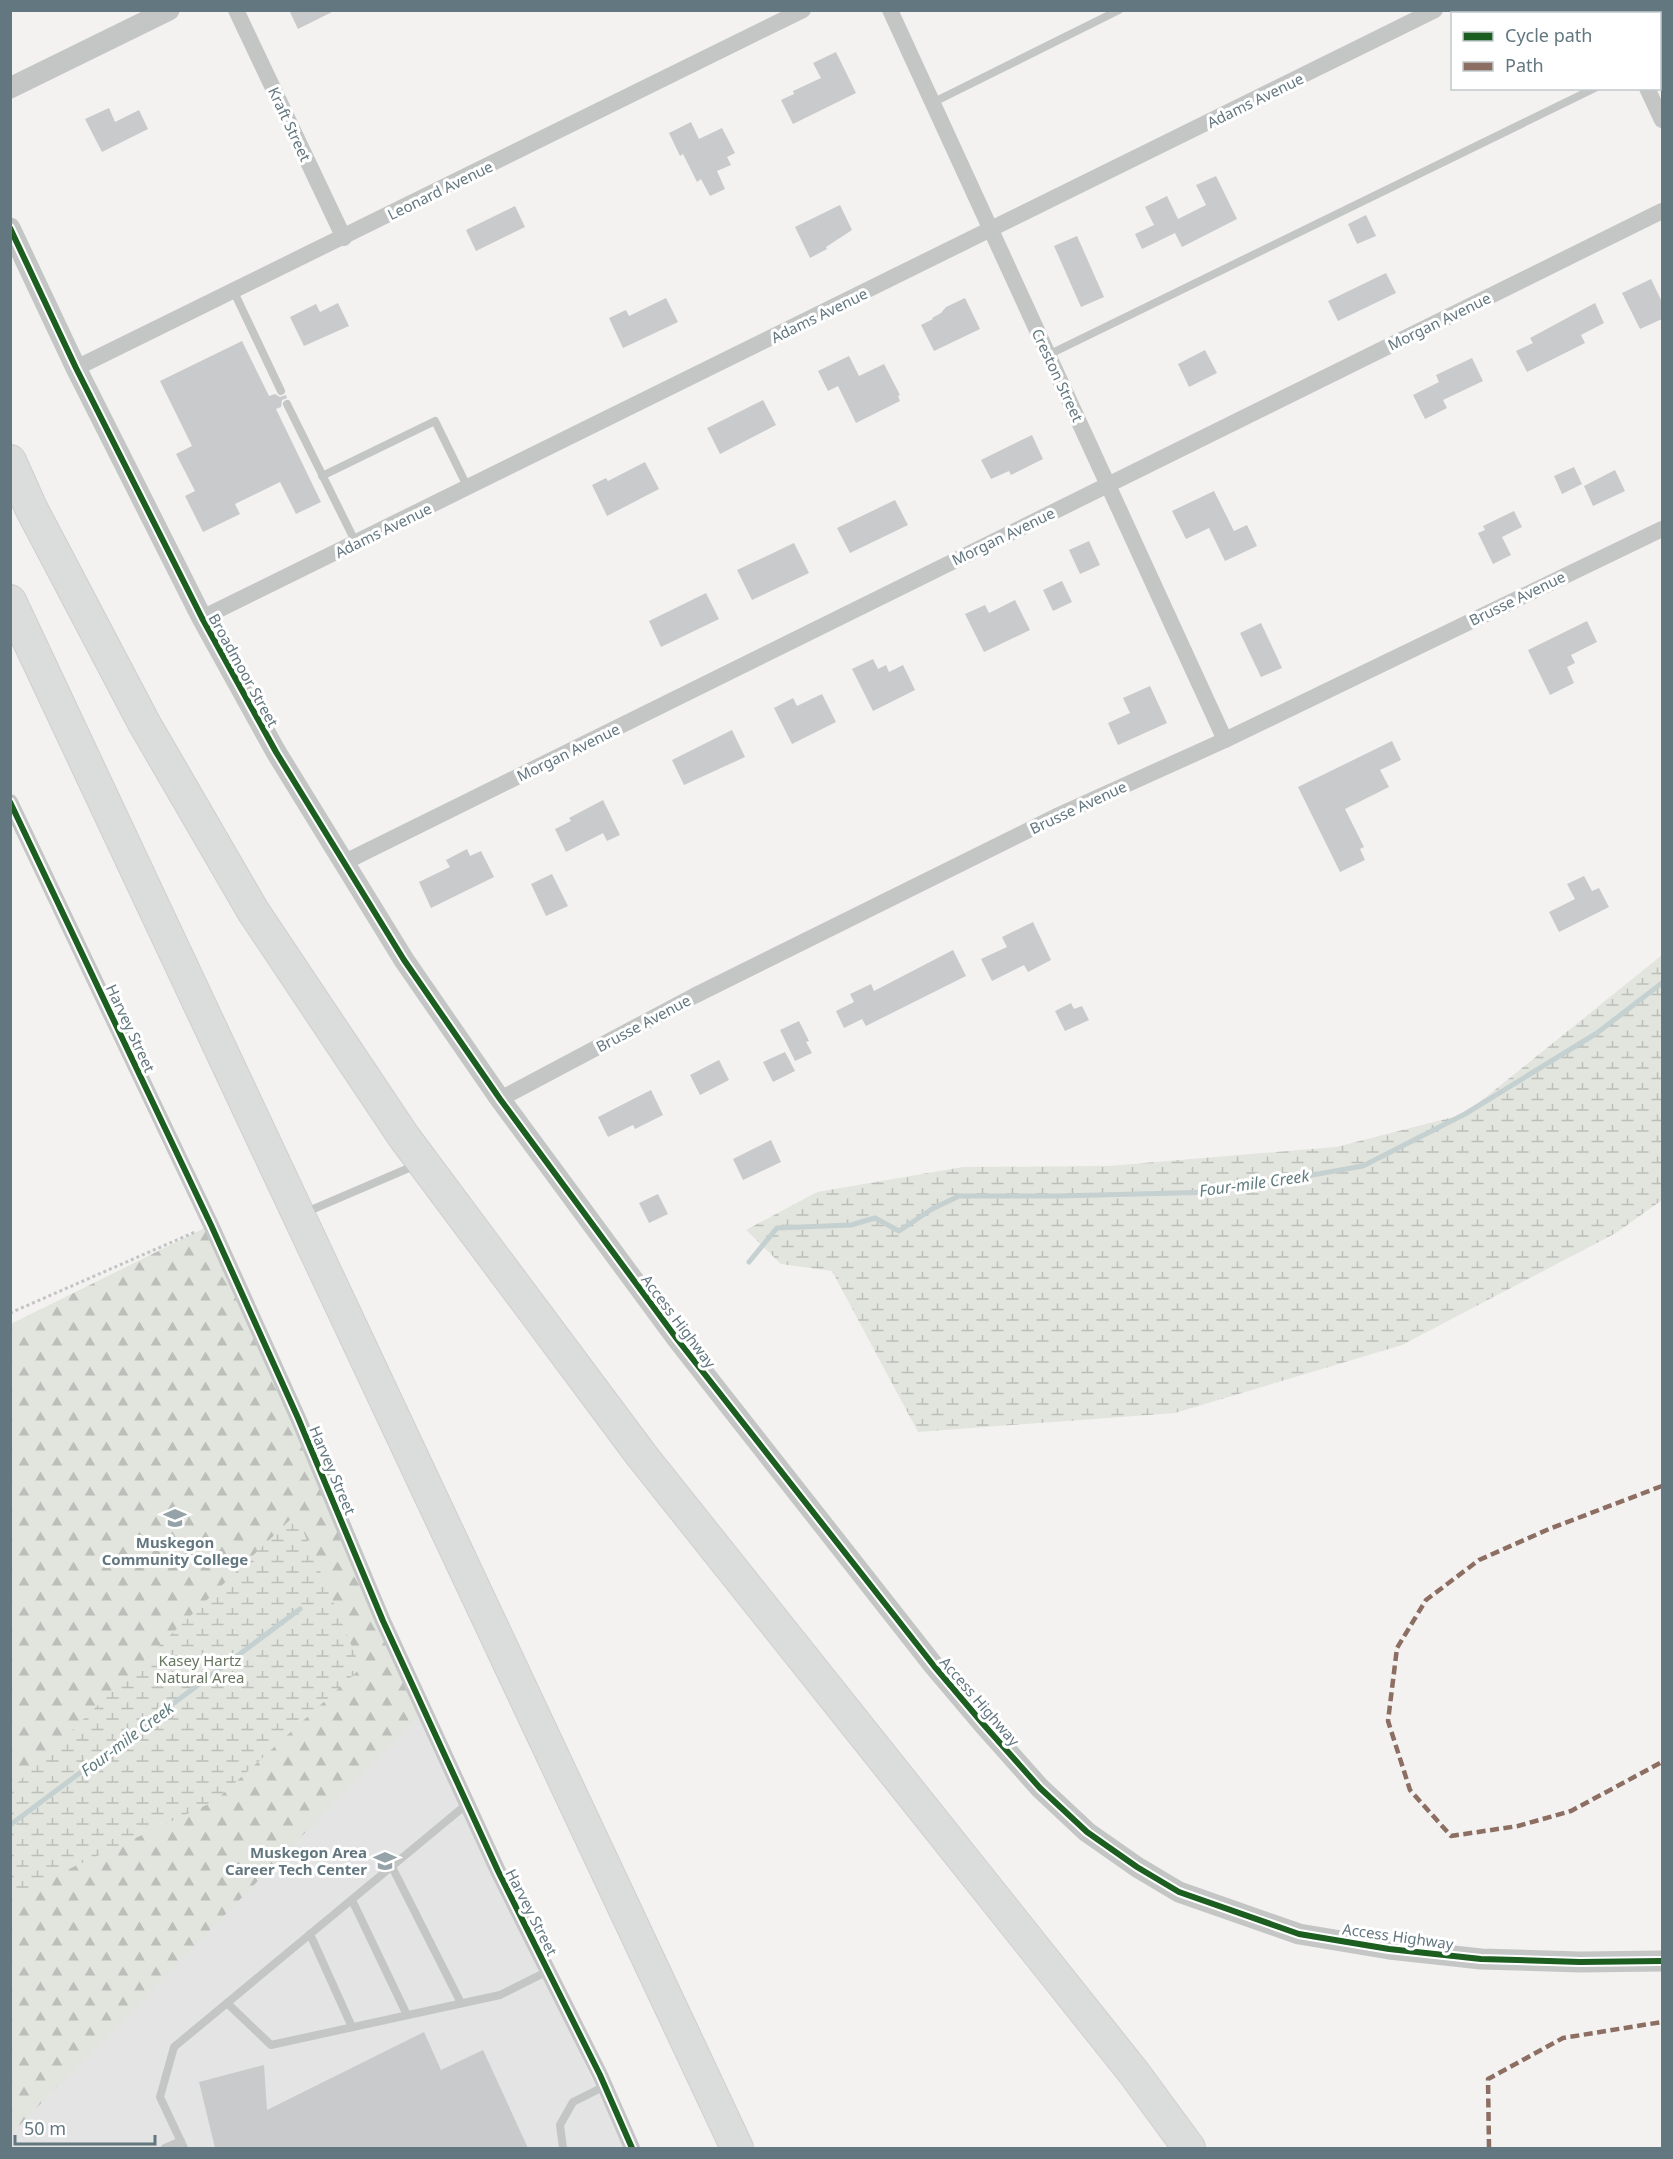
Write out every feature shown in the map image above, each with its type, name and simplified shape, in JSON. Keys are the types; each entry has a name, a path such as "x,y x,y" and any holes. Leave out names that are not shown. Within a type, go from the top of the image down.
{"highway":[{"path":"10,460 31,508 144,723 253,912 422,1163 642,1456 1134,2073 1189,2148"},
{"path":"10,601 737,2148"},
{"path":"1134,2073 1201,2148"}],"street":[{"path":"10,88 169,10"},
{"name":"Kraft Street","path":"236,10 344,238"},
{"name":"Leonard Avenue","path":"76,368 803,10"},
{"name":"Creston Street","path":"890,10 1225,740"},
{"name":"Adams Avenue","path":"202,618 1435,10"},
{"path":"1648,90 1662,120"},
{"name":"Morgan Avenue","path":"345,862 1662,212"},
{"name":"Broadmoor Street","path":"10,228 76,368 202,618 276,752 404,960 500,1099"},
{"name":"Brusse Avenue","path":"500,1099 694,996 1048,820 1225,740 1662,529"},
{"name":"Harvey Street","path":"10,802 211,1225 298,1418 383,1621 467,1804 605,2086 632,2148"},
{"name":"Access Highway","path":"500,1099 677,1339 934,1666 1040,1788 1087,1832 1137,1867 1179,1892 1299,1934 1389,1949 1481,1959 1580,1962 1662,1961"}],"lane":[{"path":"932,103 1119,10"},
{"path":"1048,355 1591,90"},
{"path":"234,292 281,391"},
{"path":"287,404 356,543"},
{"path":"322,476 435,421 468,488"},
{"path":"299,1216 422,1163"},
{"path":"165,2148 183,2145 160,2097 174,2047 467,1804"},
{"path":"392,1867 461,2003"},
{"path":"352,1900 406,2015"},
{"path":"310,1934 352,2027"},
{"path":"227,2003 272,2045 500,1995 548,1971"},
{"path":"563,2148 560,2125 573,2102 605,2086"}],"path":[{"path":"10,1313 211,1225"}],"shaded area":[{"name":"Kasey Hartz Natural Area","path":"211,1225 624,2148 11,2148 11,1324"}],"green space":[{"path":"1662,955 1662,1200 1616,1233 1402,1345 1175,1413 918,1432 832,1271 781,1264 746,1230 817,1192 963,1167 1108,1166 1336,1147 1465,1114"},
{"name":"Kasey Hartz Natural Area","path":"211,1225 424,1711 11,2134 11,1324"},
{"path":"296,1514 361,1668 215,1801 11,1896 11,1789"}],"building":[{"path":"289,10 336,10 298,29"},
{"path":"836,52 856,93 793,124 781,100 794,94 793,91 821,78 813,63"},
{"path":"109,108 115,122 139,110 148,129 102,152 85,119"},
{"path":"691,122 699,139 722,128 735,153 727,157 731,165 717,171 725,189 710,196 701,179 697,182 683,154 680,156 669,133"},
{"path":"1216,176 1237,219 1182,247 1175,233 1142,249 1135,234 1154,225 1145,207 1167,196 1178,219 1206,205 1196,185"},
{"path":"840,205 852,230 826,247 827,249 810,258 795,227"},
{"path":"515,206 525,227 476,251 466,230"},
{"path":"1366,215 1376,236 1357,244 1348,224"},
{"path":"1077,236 1104,297 1081,307 1054,246"},
{"path":"1386,273 1396,293 1338,321 1328,301"},
{"path":"1651,279 1662,302 1662,319 1640,329 1622,293"},
{"path":"666,298 678,322 623,348 609,318 626,310 629,316"},
{"path":"965,298 980,329 934,351 921,325 933,319 946,307"},
{"path":"338,303 349,326 304,346 290,317 316,304 320,312"},
{"path":"1595,303 1604,323 1581,335 1585,343 1527,372 1516,351 1533,343 1530,338"},
{"path":"242,341 269,396 286,395 287,398 282,400 281,407 276,409 321,502 296,514 280,482 235,504 240,514 203,532 185,496 195,491 176,454 192,446 160,381"},
{"path":"1205,350 1217,373 1189,387 1178,364"},
{"path":"849,356 859,376 884,364 900,395 898,396 900,401 856,423 838,386 828,391 818,371"},
{"path":"1472,358 1483,381 1443,400 1447,408 1425,419 1413,395 1439,382 1436,375"},
{"path":"763,400 776,425 720,454 707,428"},
{"path":"1032,435 1043,459 1011,475 1009,471 991,479 981,460"},
{"path":"645,462 659,489 607,516 592,485 606,478 608,481"},
{"path":"1574,467 1582,484 1562,494 1554,476"},
{"path":"1615,470 1625,491 1593,506 1584,486"},
{"path":"1214,491 1234,531 1247,525 1257,546 1225,561 1209,528 1186,539 1172,511"},
{"path":"895,500 908,525 850,553 837,528"},
{"path":"1514,511 1522,527 1502,537 1511,555 1493,564 1478,533 1485,530 1483,526"},
{"path":"1089,541 1100,565 1080,574 1069,550"},
{"path":"794,543 809,573 752,600 737,570"},
{"path":"1062,581 1072,602 1053,611 1043,590"},
{"path":"706,593 719,619 661,647 649,621"},
{"path":"1015,600 1030,630 984,652 965,614 985,605 989,613"},
{"path":"1587,621 1597,642 1571,655 1575,663 1567,667 1574,683 1550,695 1528,650"},
{"path":"1261,623 1282,668 1261,677 1240,633"},
{"path":"873,659 878,669 886,665 889,672 903,665 915,690 873,711 852,669"},
{"path":"1150,686 1167,723 1118,745 1108,723 1130,713 1123,698"},
{"path":"822,694 836,722 792,744 774,708 793,698 797,706"},
{"path":"732,730 745,757 684,785 672,760"},
{"path":"1392,741 1401,760 1380,770 1389,787 1345,809 1364,847 1360,849 1365,860 1340,872 1298,787"},
{"path":"603,800 620,835 607,841 603,833 566,852 555,829 571,821 569,818"},
{"path":"467,849 470,856 481,851 494,877 431,908 419,882 450,867 446,860"},
{"path":"552,874 568,906 546,916 531,884"},
{"path":"1584,876 1592,891 1599,888 1609,907 1559,932 1549,912 1575,899 1567,884"},
{"path":"1033,922 1051,960 1028,972 1024,965 992,981 981,959 1007,947 1002,937"},
{"path":"953,950 966,976 866,1026 862,1019 844,1028 836,1011 854,1002 850,994 871,984 874,991"},
{"path":"1071,1003 1074,1009 1082,1006 1089,1020 1065,1031 1055,1011"},
{"path":"799,1021 812,1053 795,1061 780,1030"},
{"path":"785,1052 795,1071 773,1082 763,1062"},
{"path":"719,1060 729,1080 700,1095 690,1075"},
{"path":"651,1090 663,1115 635,1129 633,1125 608,1137 598,1117"},
{"path":"771,1140 781,1162 743,1180 733,1159"},
{"path":"658,1194 668,1214 649,1223 639,1203"},
{"path":"424,2032 441,2070 483,2050 528,2148 215,2148 199,2082 264,2065 267,2110"}],"waterway":[{"name":"Four-mile Creek","path":"749,1262 777,1228 851,1225 875,1218 899,1231 932,1209 959,1196 1217,1192 1363,1166 1465,1114 1597,1033 1662,983"},
{"name":"Four-mile Creek","path":"10,1825 300,1609"}],"marked path":[{"path":"1662,1486 1549,1529 1479,1560 1426,1600 1397,1648 1388,1721 1410,1790 1451,1836 1518,1826 1571,1811 1662,1762"},
{"path":"1489,2148 1488,2079 1563,2038 1662,2022"}],"cycle path":[{"path":"10,228 76,368 202,618 276,752 404,960 500,1099 677,1339 934,1666 1040,1788 1087,1832 1137,1867 1179,1892 1299,1934 1389,1949 1481,1959 1580,1962 1662,1961"},
{"path":"10,802 211,1225 298,1418 383,1621 498,1871 600,2075 632,2148"}],"place":[{"name":"Muskegon Community College","path":"175,1518"},
{"name":"Muskegon Area Career Tech Center","path":"385,1861"}]}
